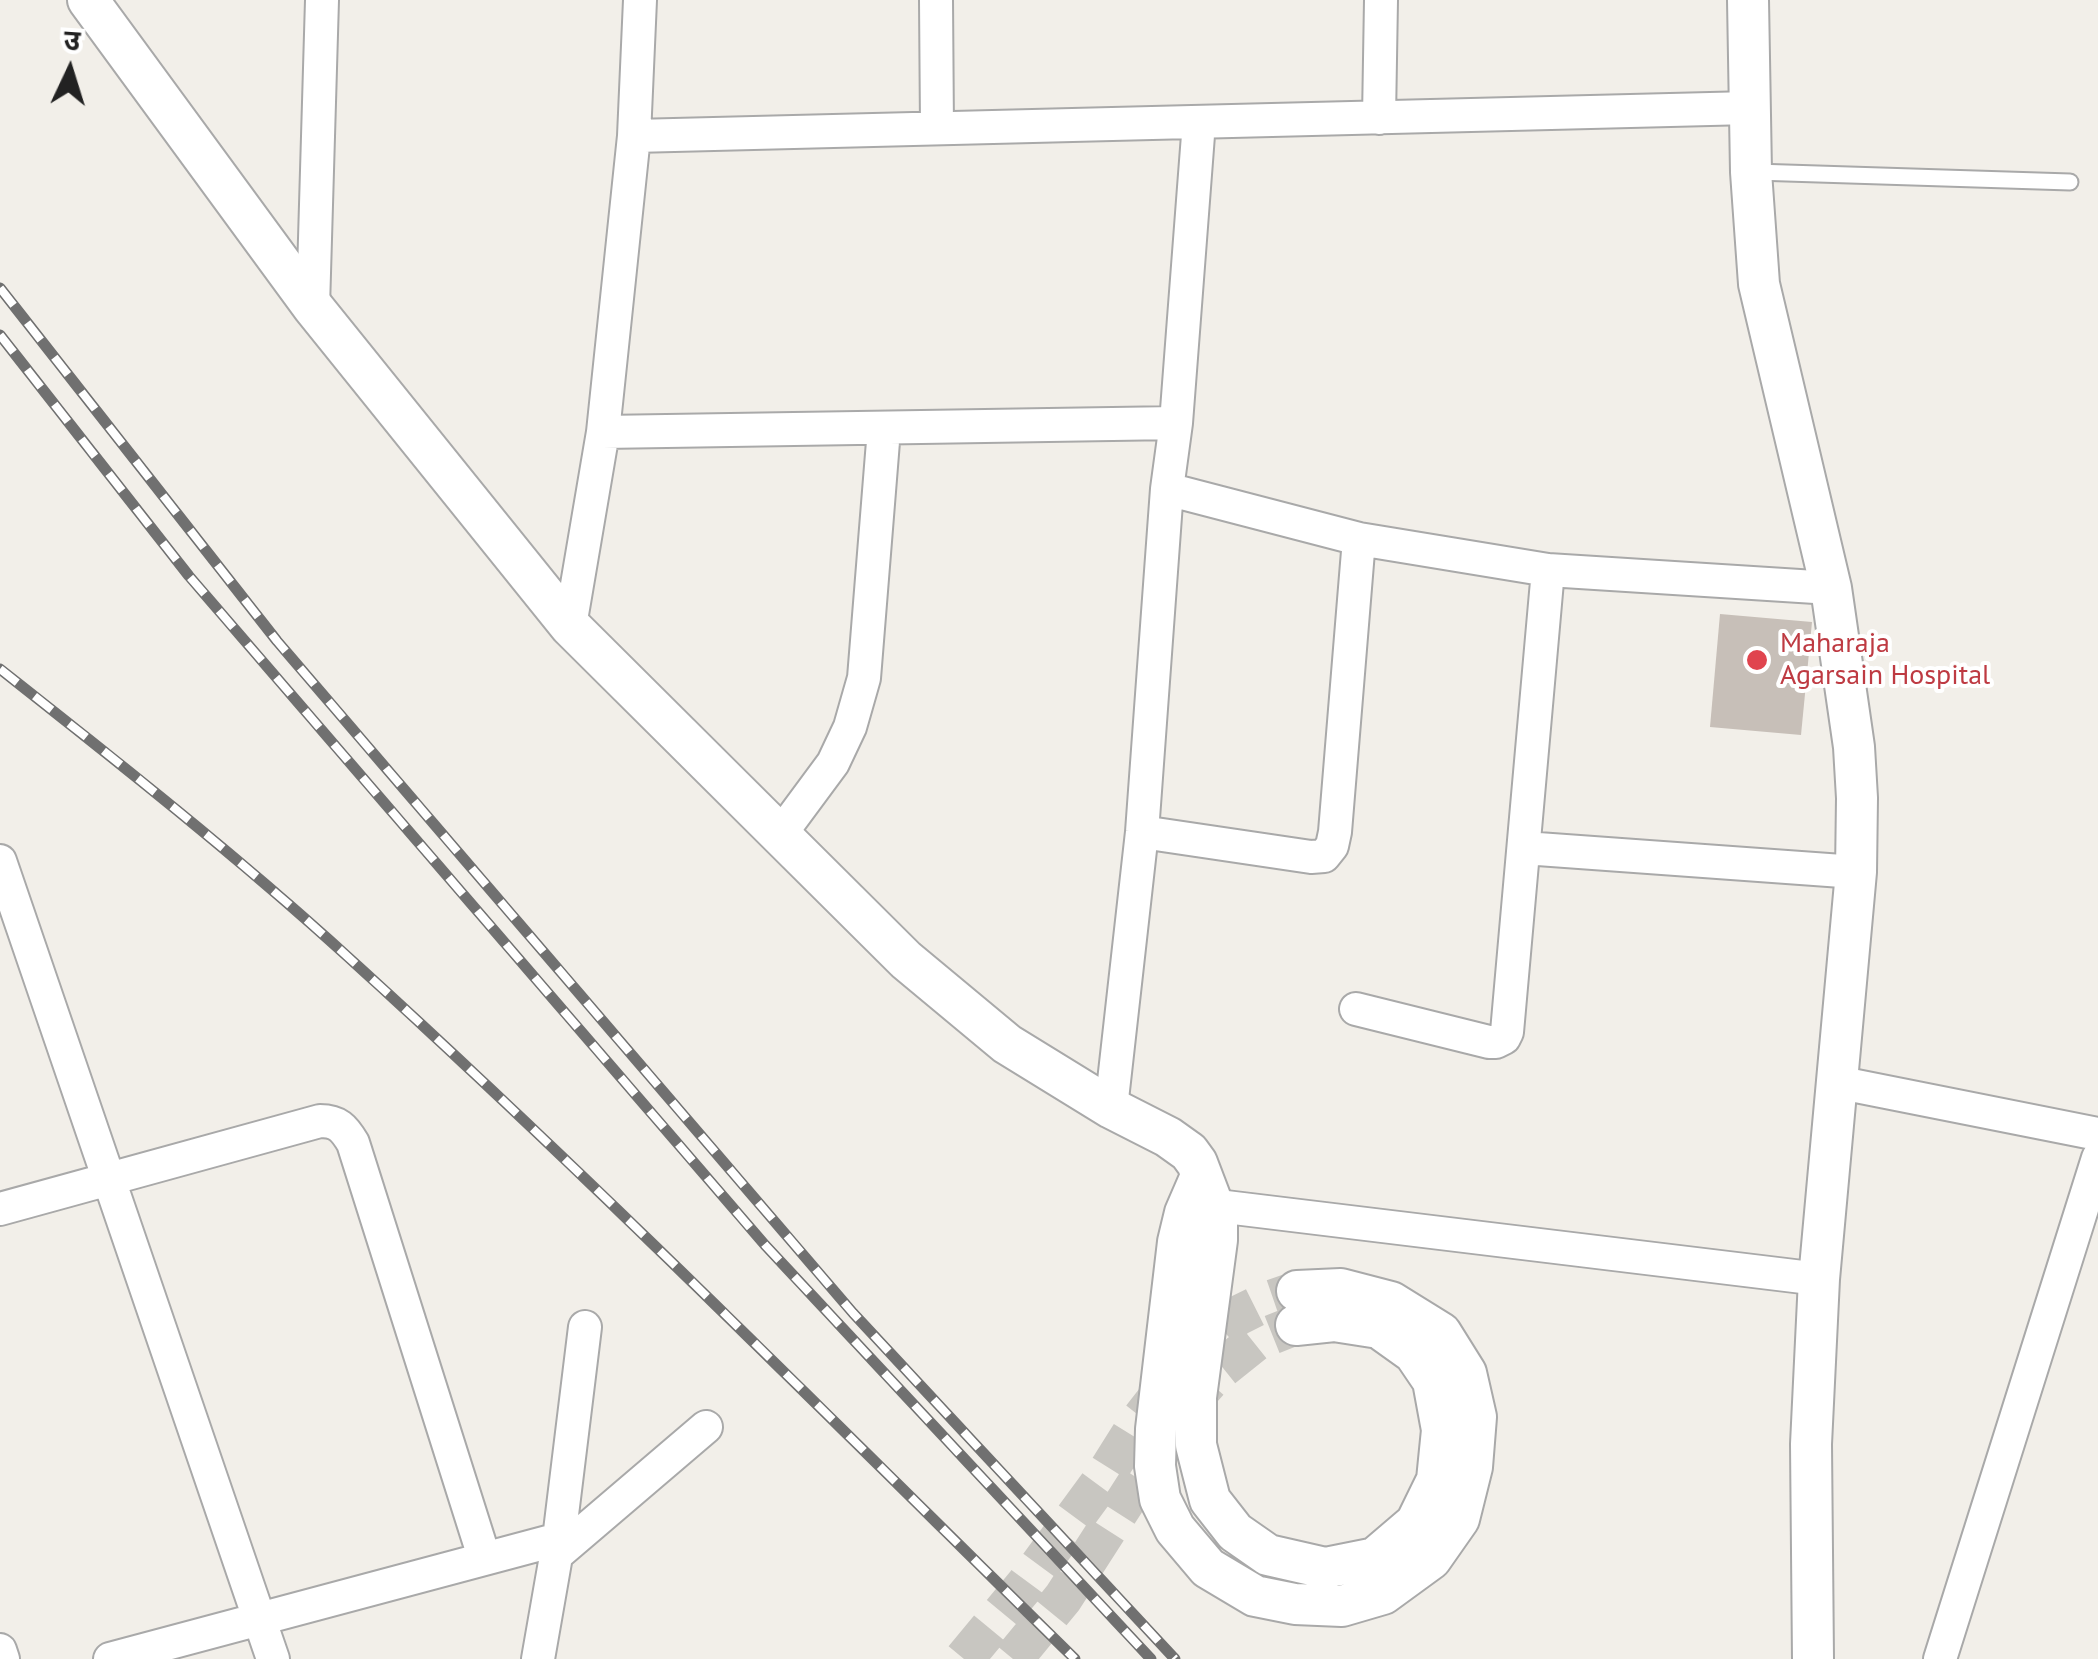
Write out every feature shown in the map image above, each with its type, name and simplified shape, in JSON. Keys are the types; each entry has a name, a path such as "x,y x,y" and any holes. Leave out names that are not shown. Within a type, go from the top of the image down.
{"street":[{"path":"88,0 313,307 570,626 906,960 1007,1044 1111,1108 1168,1137 1197,1163 1201,1195 1178,1242 1156,1428 1160,1499 1174,1528 1208,1568 1255,1596 1295,1604 1342,1606 1383,1594 1431,1559 1459,1519 1472,1467 1476,1417 1466,1373 1441,1333 1391,1302 1341,1289 1297,1308"},
{"path":"313,307 322,0"},
{"path":"570,626 603,432 634,136 640,0"},
{"path":"936,0 938,128"},
{"path":"1379,118 1381,0"},
{"path":"1748,0 1751,172 1759,284 1831,588 1854,748 1856,872 1819,1279 1811,1444 1813,1659"},
{"path":"634,136 1750,108"},
{"path":"1111,1108 1142,832 1199,122"},
{"path":"603,432 1176,424"},
{"path":"779,836 833,763 850,727 864,678 884,428"},
{"path":"1167,489 1360,539 1548,570 1831,588"},
{"path":"1142,832 1311,857 1324,856 1332,846 1360,539"},
{"path":"1356,1009 1489,1042 1504,1038 1507,1032 1548,570"},
{"path":"1524,848 1856,872"},
{"path":"0,861 273,1659"},
{"path":"1836,1082 2098,1134"},
{"path":"0,1209 320,1121 334,1121 344,1128 353,1144 484,1558"},
{"path":"1940,1659 2098,1158"},
{"path":"1201,1195 1819,1279"},
{"path":"538,1659 557,1547 585,1327"},
{"path":"110,1659 484,1558 557,1547 706,1427"},
{"path":"0,1650 3,1659"}],"lane":[{"path":"1751,172 2070,182"}],"building":[{"path":"1720,614 1812,622 1801,735 1710,727"}],"tunnel":[{"path":"964,1659 1026,1584 1103,1479 1138,1423 1188,1359 1237,1316 1297,1291"},
{"path":"1013,1659 1063,1598 1186,1407 1216,1373 1256,1341 1296,1325"}],"railway":[{"path":"0,288 277,641 853,1313 1175,1659"},
{"path":"0,335 189,576 765,1245 1151,1659"},
{"path":"0,669 133,774 348,957 533,1129 1075,1659"}],"place":[{"name":"Maharaja Agarsain Hospital","path":"1757,660"}]}
